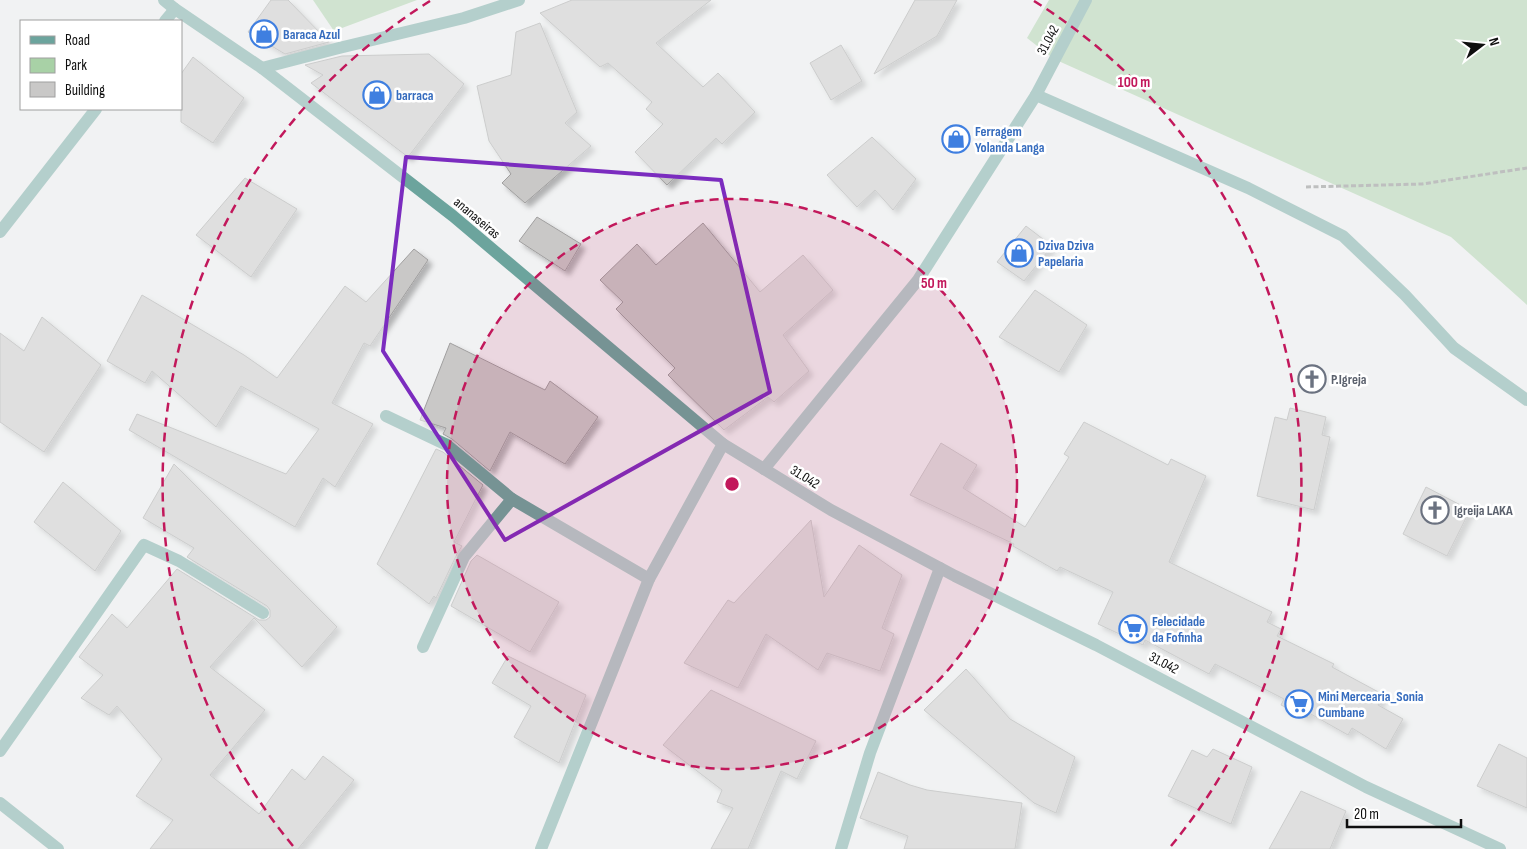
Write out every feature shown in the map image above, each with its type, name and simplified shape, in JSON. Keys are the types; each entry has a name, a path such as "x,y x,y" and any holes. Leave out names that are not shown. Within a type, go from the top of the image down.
{"street":[{"name":"ananaseiras","path":"164,0 174,9 262,68 453,216 723,444 764,469"},
{"path":"262,68 464,18 519,0"},
{"name":"31.042","path":"1086,0 1036,95 918,280 764,469 831,510 940,568 1096,645 1366,787 1500,849"},
{"path":"166,20 174,9"},
{"path":"1036,95 1248,188 1343,236 1406,294 1454,348 1527,400"},
{"path":"0,232 95,110"},
{"path":"386,416 446,445 512,499 649,578"},
{"path":"541,849 649,578 723,444"},
{"path":"423,647 464,557 512,499"},
{"path":"0,751 144,545 179,561 263,613"},
{"path":"841,849 870,752 940,568"},
{"path":"0,803 58,849"}],"path":[{"path":"1302,187 1422,184 1527,168"}],"highlighted area":[{"path":"406,157 721,180 770,392 505,540 383,351"}],"green space":[{"path":"313,0 417,0 334,31"},
{"path":"1049,0 1527,0 1527,305 1451,237 1054,59 1027,38"}],"building":[{"path":"271,0 288,0 329,42 285,54 248,32"},
{"path":"572,0 711,0 656,43 703,87 718,73 755,112 722,144 716,138 667,185 635,152 663,124 646,109 652,102 608,63 600,67 540,13"},
{"path":"915,0 957,0 937,36 874,74"},
{"path":"540,23 577,112 565,123 591,146 525,203 502,183 511,174 489,141 477,86 511,75 516,32"},
{"path":"841,45 862,81 831,100 810,63"},
{"path":"429,54 464,84 408,157 311,83 323,75 305,65 342,56"},
{"path":"193,57 244,98 213,143 181,122 182,73"},
{"path":"872,137 916,179 893,210 875,190 857,207 827,175"},
{"path":"245,178 297,209 251,277 196,235"},
{"path":"537,217 581,244 565,271 519,241"},
{"path":"703,223 760,292 803,255 833,290 783,335 809,371 774,402 768,397 724,430 668,375 675,368 616,309 623,302 600,280 637,244 656,265"},
{"path":"1026,226 1052,246 1024,281 997,262"},
{"path":"414,249 428,260 370,346 364,343 332,403 373,424 335,487 323,478 295,527 129,430 137,414 286,474 319,429 241,386 216,427 152,371 145,383 107,361 142,295 244,355 277,378 345,286 366,302"},
{"path":"1035,290 1087,325 1059,372 999,337"},
{"path":"42,317 101,365 44,452 0,422 0,333 24,351"},
{"path":"450,343 545,390 550,381 598,417 565,464 510,432 490,471 452,439 443,434 446,428 420,420"},
{"path":"1290,408 1326,417 1322,435 1330,437 1314,510 1257,496 1275,417 1287,420"},
{"path":"1084,422 1168,465 1171,459 1206,476 1169,562 1272,612 1267,622 1281,629 1277,636 1334,664 1332,667 1384,695 1378,705 1403,719 1386,749 1352,728 1348,735 1309,713 1307,718 1281,705 1284,699 1215,664 1209,674 1145,640 1143,645 1098,624 1113,592 1060,567 1057,571 1013,546 1014,544 910,495 941,443 977,465 963,488 1025,527 1069,457 1064,454"},
{"path":"436,449 443,452 483,485 454,542 462,546 436,598 434,596 429,604 377,564"},
{"path":"174,464 337,627 302,667 254,618 210,667 265,710 210,775 259,814 292,769 305,780 323,756 354,780 298,849 150,849 173,820 136,796 162,759 117,706 109,715 81,698 103,675 79,657 112,614 127,628 177,569 259,620 266,620 270,617 270,610 267,606 187,557 194,548 143,518"},
{"path":"63,482 121,531 95,571 34,522"},
{"path":"1426,487 1470,510 1447,556 1403,534"},
{"path":"811,520 824,597 859,545 902,575 882,628 894,634 880,671 827,653 818,670 766,634 738,688 684,663 728,600 734,603"},
{"path":"477,555 559,602 530,652 451,606 471,561"},
{"path":"508,656 586,695 559,763 514,737 531,706 492,683"},
{"path":"966,669 1010,719 1075,757 1056,813 1034,803 924,710"},
{"path":"711,690 816,741 797,779 781,771 748,849 711,849 733,808 717,802 722,790 663,745"},
{"path":"1499,744 1527,758 1527,808 1477,786"},
{"path":"1213,749 1252,767 1231,824 1168,796 1192,750 1207,757"},
{"path":"878,772 927,790 1022,803 1015,849 904,849 908,836 860,818"},
{"path":"1301,791 1346,811 1330,849 1269,849"}],"place":[{"name":"Baraca Azul","path":"264,34"},
{"name":"barraca","path":"377,95"},
{"name":"Ferragem Yolanda Langa","path":"956,139"},
{"name":"Dziva Dziva Papelaria","path":"1019,253"},
{"name":"P.Igreja","path":"1312,379"},
{"name":"Igreija LAKA","path":"1435,510"},
{"name":"Felecidade da Fofinha","path":"1133,629"},
{"name":"Mini Mercearia_Sonia Cumbane","path":"1299,704"}]}
